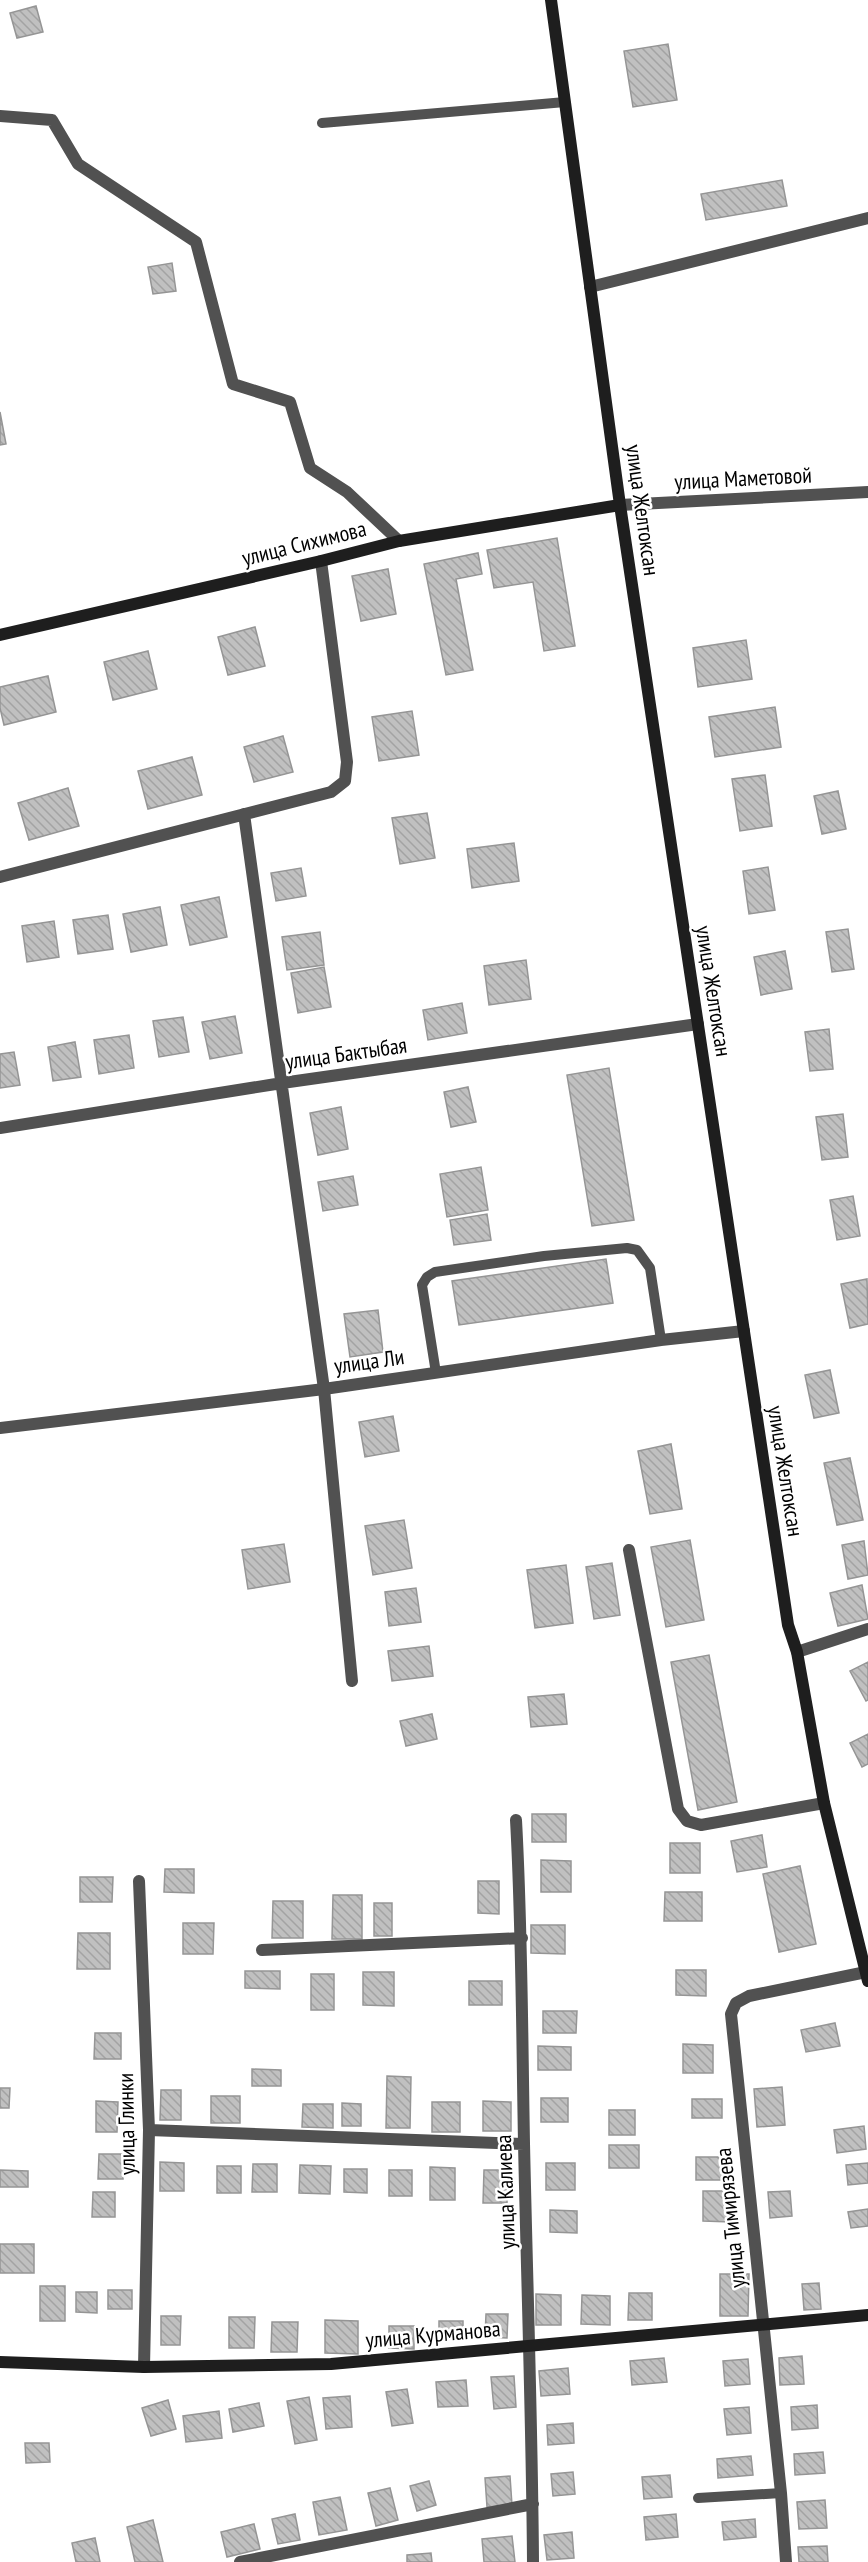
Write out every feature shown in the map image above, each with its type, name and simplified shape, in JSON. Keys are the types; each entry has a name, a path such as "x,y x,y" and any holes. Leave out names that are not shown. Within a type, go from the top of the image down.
{"street":[{"name":"улица Желтоксан","path":"551,0 621,505 788,1625 797,1652 824,1803 867,1976"},
{"path":"0,116 52,120 78,164 196,242 233,384 290,402 310,468 347,492 399,541"},
{"path":"590,287 868,218"},
{"name":"улица Маметовой","path":"621,505 868,492"},
{"name":"улица Сихимова","path":"0,635 399,541 621,505"},
{"path":"0,877 332,792 345,781 347,762 321,561"},
{"path":"244,814 324,1389 352,1681"},
{"name":"улица Бактыбая","path":"0,1128 282,1083 698,1024"},
{"name":"улица Ли","path":"0,1428 324,1389 661,1340 744,1331"},
{"path":"628,1550 678,1809 687,1821 701,1825 824,1803"},
{"path":"797,1652 868,1629"},
{"name":"улица Калиева","path":"516,1820 522,1938 524,2144 531,2346 533,2562"},
{"name":"улица Глинки","path":"139,1881 148,2130 144,2367"},
{"path":"262,1950 522,1938"},
{"name":"улица Тимирязева","path":"786,2562 781,2493 731,2014 736,2003 749,1996 867,1976"},
{"path":"148,2130 524,2144"},
{"name":"улица Курманова","path":"0,2362 144,2367 332,2364 868,2315"},
{"path":"240,2562 533,2504"}],"lane":[{"path":"322,123 565,102"},
{"path":"436,1372 422,1285 427,1277 435,1272 544,1256 627,1248 637,1250 650,1268 661,1340"},
{"path":"698,2498 781,2493"}],"building":[{"path":"36,6 43,32 17,38 10,13"},
{"path":"668,44 677,100 633,107 624,51"},
{"path":"782,180 787,206 706,220 701,194"},
{"path":"172,263 176,291 153,294 148,267"},
{"path":"0,412 6,444 0,445"},
{"path":"557,538 575,646 544,651 533,582 494,588 487,550"},
{"path":"478,553 482,574 456,579 473,670 446,675 424,564"},
{"path":"388,569 396,614 361,621 352,576"},
{"path":"255,627 265,666 228,675 218,637"},
{"path":"746,640 752,679 698,687 693,648"},
{"path":"148,651 157,689 113,700 104,662"},
{"path":"48,676 56,712 4,725 0,708 0,687"},
{"path":"775,707 781,747 715,757 709,717"},
{"path":"412,711 419,755 379,761 372,717"},
{"path":"283,736 293,772 254,782 244,747"},
{"path":"192,757 202,795 148,809 138,771"},
{"path":"765,775 772,826 740,831 732,779"},
{"path":"68,788 79,826 29,840 18,803"},
{"path":"838,791 846,829 822,834 814,796"},
{"path":"427,813 435,858 400,864 392,818"},
{"path":"514,843 519,881 472,888 467,849"},
{"path":"768,867 775,910 749,914 743,871"},
{"path":"301,868 306,896 276,901 271,873"},
{"path":"219,897 227,937 190,945 181,905"},
{"path":"160,907 167,945 131,952 123,914"},
{"path":"108,915 113,949 78,954 73,920"},
{"path":"54,921 59,957 27,962 22,926"},
{"path":"848,929 854,969 832,972 826,932"},
{"path":"320,932 324,965 287,970 282,937"},
{"path":"785,951 792,989 761,995 754,957"},
{"path":"526,960 531,999 489,1005 484,966"},
{"path":"324,967 331,1007 298,1013 291,973"},
{"path":"462,1003 467,1033 428,1040 423,1010"},
{"path":"235,1016 242,1053 210,1059 202,1022"},
{"path":"183,1017 189,1052 159,1057 153,1021"},
{"path":"829,1029 833,1069 810,1071 805,1032"},
{"path":"129,1035 134,1068 99,1074 94,1040"},
{"path":"75,1042 81,1077 53,1081 48,1047"},
{"path":"14,1052 20,1085 0,1088 0,1054"},
{"path":"609,1068 634,1220 592,1226 567,1075"},
{"path":"468,1087 476,1122 451,1127 444,1092"},
{"path":"341,1107 348,1149 318,1155 310,1113"},
{"path":"843,1114 848,1157 822,1160 816,1117"},
{"path":"481,1167 488,1210 447,1217 440,1174"},
{"path":"353,1176 358,1205 323,1211 318,1182"},
{"path":"853,1196 860,1236 837,1240 830,1200"},
{"path":"487,1214 491,1240 454,1245 450,1220"},
{"path":"606,1259 613,1303 459,1325 452,1281"},
{"path":"867,1279 868,1324 850,1328 841,1284"},
{"path":"378,1310 383,1352 350,1357 344,1314"},
{"path":"830,1370 839,1413 814,1418 805,1375"},
{"path":"393,1416 399,1451 365,1457 359,1422"},
{"path":"671,1444 682,1509 650,1514 638,1451"},
{"path":"850,1458 863,1520 837,1525 824,1463"},
{"path":"404,1520 412,1568 373,1575 365,1526"},
{"path":"690,1540 704,1620 666,1627 651,1547"},
{"path":"864,1541 868,1575 848,1579 842,1545"},
{"path":"284,1544 290,1582 248,1589 242,1550"},
{"path":"612,1563 620,1615 594,1619 586,1567"},
{"path":"566,1565 573,1623 535,1628 527,1570"},
{"path":"862,1585 868,1619 838,1626 830,1593"},
{"path":"416,1588 421,1622 389,1626 385,1592"},
{"path":"429,1646 433,1676 392,1681 388,1651"},
{"path":"709,1655 737,1802 698,1810 671,1662"},
{"path":"868,1662 868,1700 866,1701 850,1671"},
{"path":"564,1694 567,1724 531,1727 528,1697"},
{"path":"432,1714 437,1739 406,1746 400,1721"},
{"path":"868,1734 868,1764 862,1767 850,1743"},
{"path":"532,1814 566,1814 566,1842 532,1842"},
{"path":"762,1835 767,1867 737,1872 731,1841"},
{"path":"670,1843 700,1843 700,1873 670,1873"},
{"path":"541,1860 571,1861 571,1892 541,1892"},
{"path":"800,1866 816,1944 779,1952 763,1874"},
{"path":"165,1869 194,1869 194,1893 164,1892"},
{"path":"80,1877 113,1877 112,1902 80,1902"},
{"path":"478,1881 499,1881 499,1914 478,1913"},
{"path":"665,1892 702,1892 702,1921 664,1921"},
{"path":"333,1895 362,1895 362,1939 332,1939"},
{"path":"273,1901 303,1901 303,1938 272,1938"},
{"path":"374,1903 392,1903 392,1936 374,1936"},
{"path":"183,1923 214,1923 213,1954 183,1954"},
{"path":"531,1925 565,1925 565,1954 531,1953"},
{"path":"78,1933 110,1933 110,1969 77,1969"},
{"path":"676,1970 706,1970 706,1996 676,1995"},
{"path":"245,1971 280,1971 280,1989 245,1988"},
{"path":"363,1972 394,1972 394,2006 363,2005"},
{"path":"311,1974 334,1974 334,2010 311,2010"},
{"path":"469,1981 502,1981 502,2005 469,2005"},
{"path":"543,2011 577,2011 576,2033 543,2033"},
{"path":"835,2023 840,2046 806,2052 801,2030"},
{"path":"95,2033 121,2033 121,2059 94,2059"},
{"path":"683,2044 713,2045 713,2073 683,2073"},
{"path":"538,2046 571,2047 571,2070 538,2070"},
{"path":"252,2069 281,2070 281,2086 252,2086"},
{"path":"387,2076 411,2077 410,2128 386,2128"},
{"path":"782,2087 785,2125 757,2127 754,2089"},
{"path":"0,2088 10,2088 9,2108 0,2108"},
{"path":"161,2090 181,2090 181,2120 160,2120"},
{"path":"211,2096 240,2096 240,2123 211,2123"},
{"path":"541,2098 568,2098 568,2122 541,2122"},
{"path":"692,2099 722,2099 722,2118 692,2118"},
{"path":"96,2101 118,2102 117,2132 96,2132"},
{"path":"483,2101 511,2102 511,2131 483,2131"},
{"path":"432,2102 460,2102 460,2132 432,2132"},
{"path":"342,2103 361,2104 361,2126 342,2126"},
{"path":"303,2104 333,2104 333,2128 302,2127"},
{"path":"609,2110 635,2110 635,2135 609,2135"},
{"path":"864,2126 866,2149 837,2153 834,2130"},
{"path":"609,2145 639,2145 639,2168 609,2168"},
{"path":"99,2154 123,2154 123,2179 98,2179"},
{"path":"696,2157 729,2157 729,2180 696,2180"},
{"path":"160,2162 184,2163 184,2191 160,2191"},
{"path":"546,2163 575,2163 575,2190 546,2190"},
{"path":"868,2163 868,2183 848,2185 846,2165"},
{"path":"253,2164 277,2164 277,2192 252,2192"},
{"path":"300,2165 331,2166 330,2194 299,2193"},
{"path":"217,2166 241,2166 241,2193 217,2193"},
{"path":"430,2167 455,2168 455,2200 430,2200"},
{"path":"344,2169 367,2169 367,2193 344,2192"},
{"path":"0,2170 28,2171 28,2187 0,2187"},
{"path":"389,2170 412,2170 412,2196 389,2196"},
{"path":"484,2170 507,2170 507,2203 483,2203"},
{"path":"703,2191 731,2191 731,2222 703,2221"},
{"path":"790,2191 792,2216 770,2218 768,2192"},
{"path":"93,2192 115,2192 115,2217 92,2217"},
{"path":"868,2209 868,2226 851,2228 848,2212"},
{"path":"550,2210 577,2211 577,2233 550,2232"},
{"path":"0,2244 34,2244 34,2273 0,2273"},
{"path":"720,2274 749,2274 748,2316 720,2316"},
{"path":"819,2283 821,2309 804,2310 802,2284"},
{"path":"40,2286 65,2286 65,2321 40,2321"},
{"path":"108,2290 132,2290 132,2309 108,2309"},
{"path":"76,2292 97,2292 97,2313 76,2312"},
{"path":"629,2293 652,2293 652,2320 628,2320"},
{"path":"536,2294 561,2295 561,2325 536,2325"},
{"path":"582,2295 610,2296 610,2325 581,2324"},
{"path":"486,2314 508,2314 507,2338 485,2337"},
{"path":"161,2316 181,2316 180,2345 161,2345"},
{"path":"229,2317 255,2317 254,2348 229,2348"},
{"path":"325,2320 358,2321 358,2354 325,2353"},
{"path":"439,2321 463,2321 463,2338 439,2337"},
{"path":"272,2322 298,2322 297,2352 271,2352"},
{"path":"389,2326 414,2326 414,2349 389,2348"},
{"path":"802,2356 804,2384 780,2385 779,2358"},
{"path":"664,2358 667,2382 632,2385 630,2361"},
{"path":"748,2359 750,2384 725,2386 723,2361"},
{"path":"568,2368 570,2394 541,2396 539,2371"},
{"path":"514,2376 516,2407 494,2409 491,2377"},
{"path":"466,2380 468,2406 438,2407 436,2382"},
{"path":"407,2389 413,2423 392,2426 386,2392"},
{"path":"350,2396 352,2427 326,2429 323,2398"},
{"path":"309,2397 317,2440 295,2444 287,2401"},
{"path":"168,2400 176,2429 151,2436 142,2408"},
{"path":"259,2403 264,2426 233,2432 229,2409"},
{"path":"817,2405 818,2428 792,2430 791,2407"},
{"path":"749,2407 751,2433 727,2435 724,2409"},
{"path":"219,2411 222,2438 186,2442 183,2416"},
{"path":"573,2423 574,2443 548,2445 547,2425"},
{"path":"25,2443 49,2443 50,2462 26,2463"},
{"path":"823,2452 825,2473 795,2475 794,2454"},
{"path":"751,2456 753,2475 718,2478 717,2459"},
{"path":"573,2472 575,2494 553,2496 551,2474"},
{"path":"670,2475 672,2497 644,2499 642,2477"},
{"path":"510,2476 512,2505 487,2507 485,2478"},
{"path":"429,2481 436,2505 417,2511 410,2486"},
{"path":"390,2488 398,2520 376,2526 368,2493"},
{"path":"340,2497 347,2530 319,2535 313,2502"},
{"path":"825,2500 827,2528 799,2529 797,2502"},
{"path":"295,2514 300,2540 278,2544 272,2519"},
{"path":"676,2514 678,2537 646,2540 644,2517"},
{"path":"755,2519 756,2537 724,2540 722,2522"},
{"path":"153,2520 163,2562 135,2562 127,2527"},
{"path":"254,2524 260,2549 227,2557 221,2532"},
{"path":"572,2532 574,2558 547,2560 544,2535"},
{"path":"512,2536 515,2562 484,2562 482,2539"},
{"path":"95,2538 100,2562 76,2562 72,2543"},
{"path":"827,2546 828,2562 799,2562 798,2547"},
{"path":"431,2553 432,2562 407,2562 407,2555"}]}
